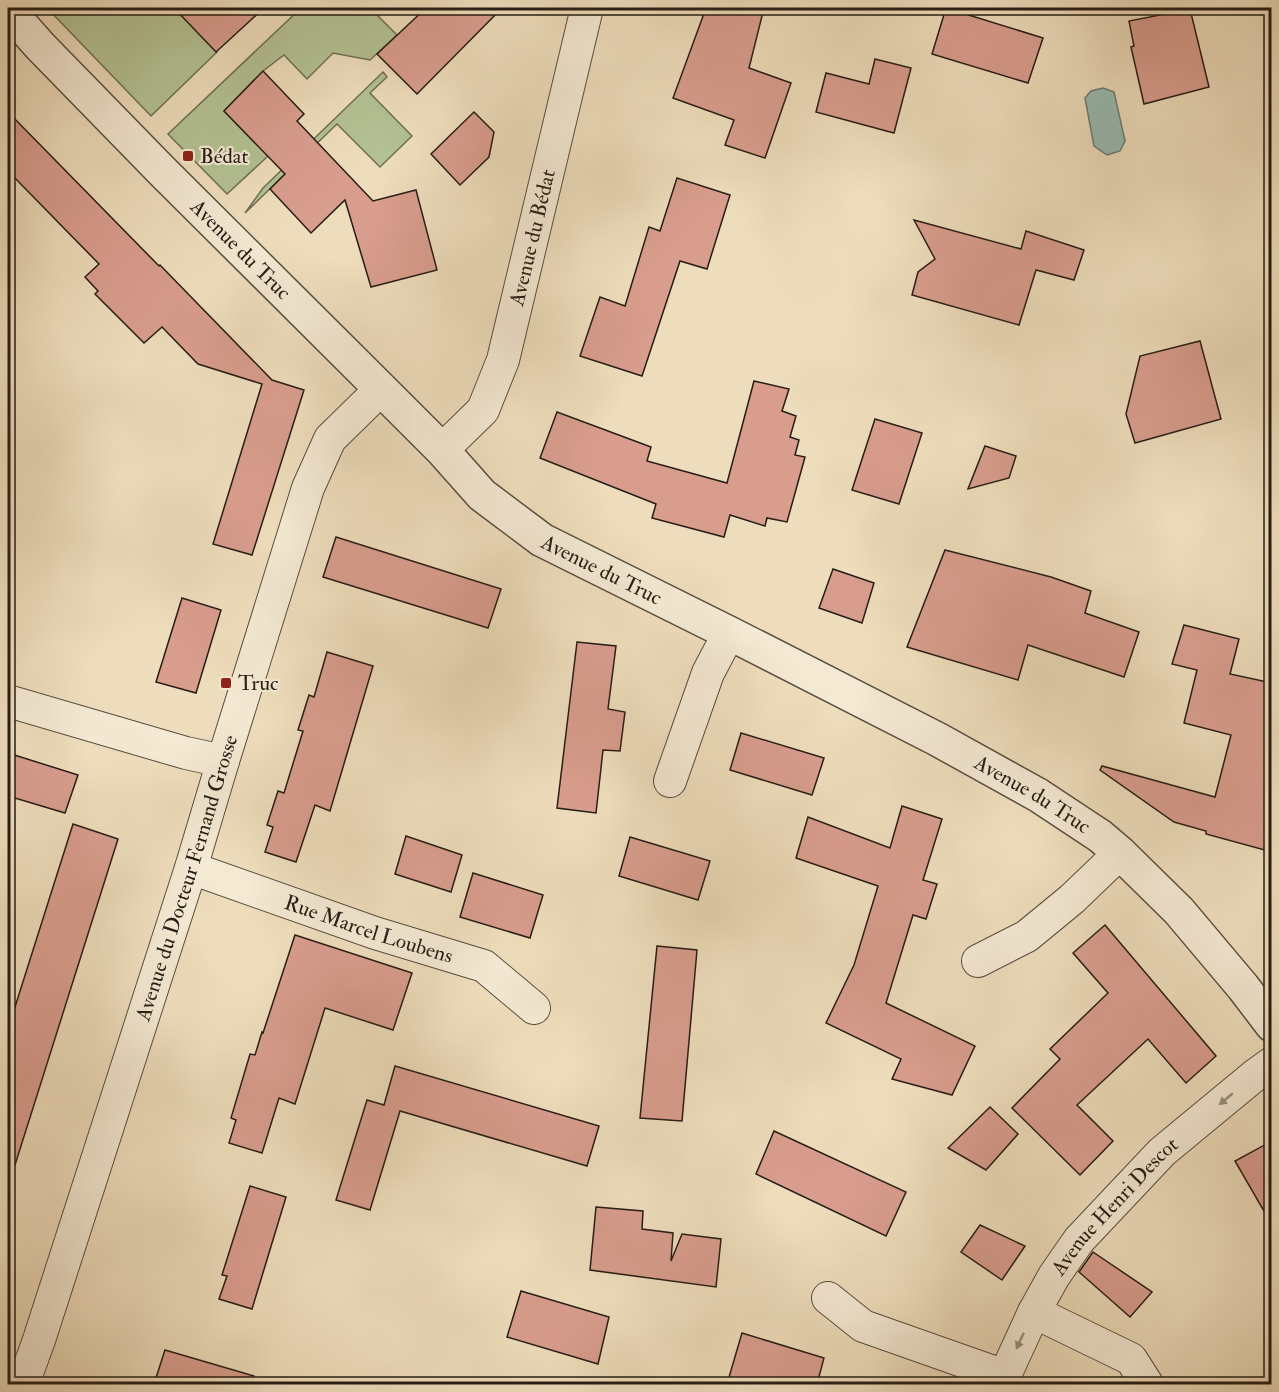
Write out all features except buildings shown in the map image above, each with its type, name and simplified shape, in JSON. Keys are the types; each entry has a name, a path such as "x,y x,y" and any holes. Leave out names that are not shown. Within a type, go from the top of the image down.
{"street":[{"name":"Avenue du Bédat","path":"442,450 483,410 503,360 586,8"},
{"name":"Avenue du Truc","path":"8,10 41,47 216,226 442,450 482,495 542,540 937,740 1038,795 1100,836 1179,911 1270,1021"},
{"name":"Avenue du Docteur Fernand Grosse","path":"27,1377 192,868 308,488 330,439 381,389"},
{"path":"670,781 708,673 729,633"},
{"path":"8,701 186,753 223,761"},
{"path":"978,960 1027,936 1072,899 1120,854"},
{"name":"Rue Marcel Loubens","path":"192,868 375,933 484,966 534,1008"},
{"name":"Avenue Henri Descot","path":"1003,1380 1034,1312 1054,1276 1079,1240 1162,1152 1272,1063"},
{"path":"828,1298 863,1326 1003,1380"},
{"path":"1034,1312 1131,1359 1147,1384"}],"green space":[{"path":"47,8 174,8 217,52 151,116"},
{"path":"301,8 370,8 397,35 370,60 333,53 307,79 284,55 263,71 224,111 268,156 227,194 168,134"},
{"path":"383,72 387,77 370,93 412,136 380,167 337,124 245,213 263,188"}],"water":[{"path":"1103,88 1114,92 1125,141 1120,151 1107,155 1094,146 1085,98 1091,91"}],"place":[{"name":"Bédat","path":"188,156"},
{"name":"Truc","path":"226,683"}]}
